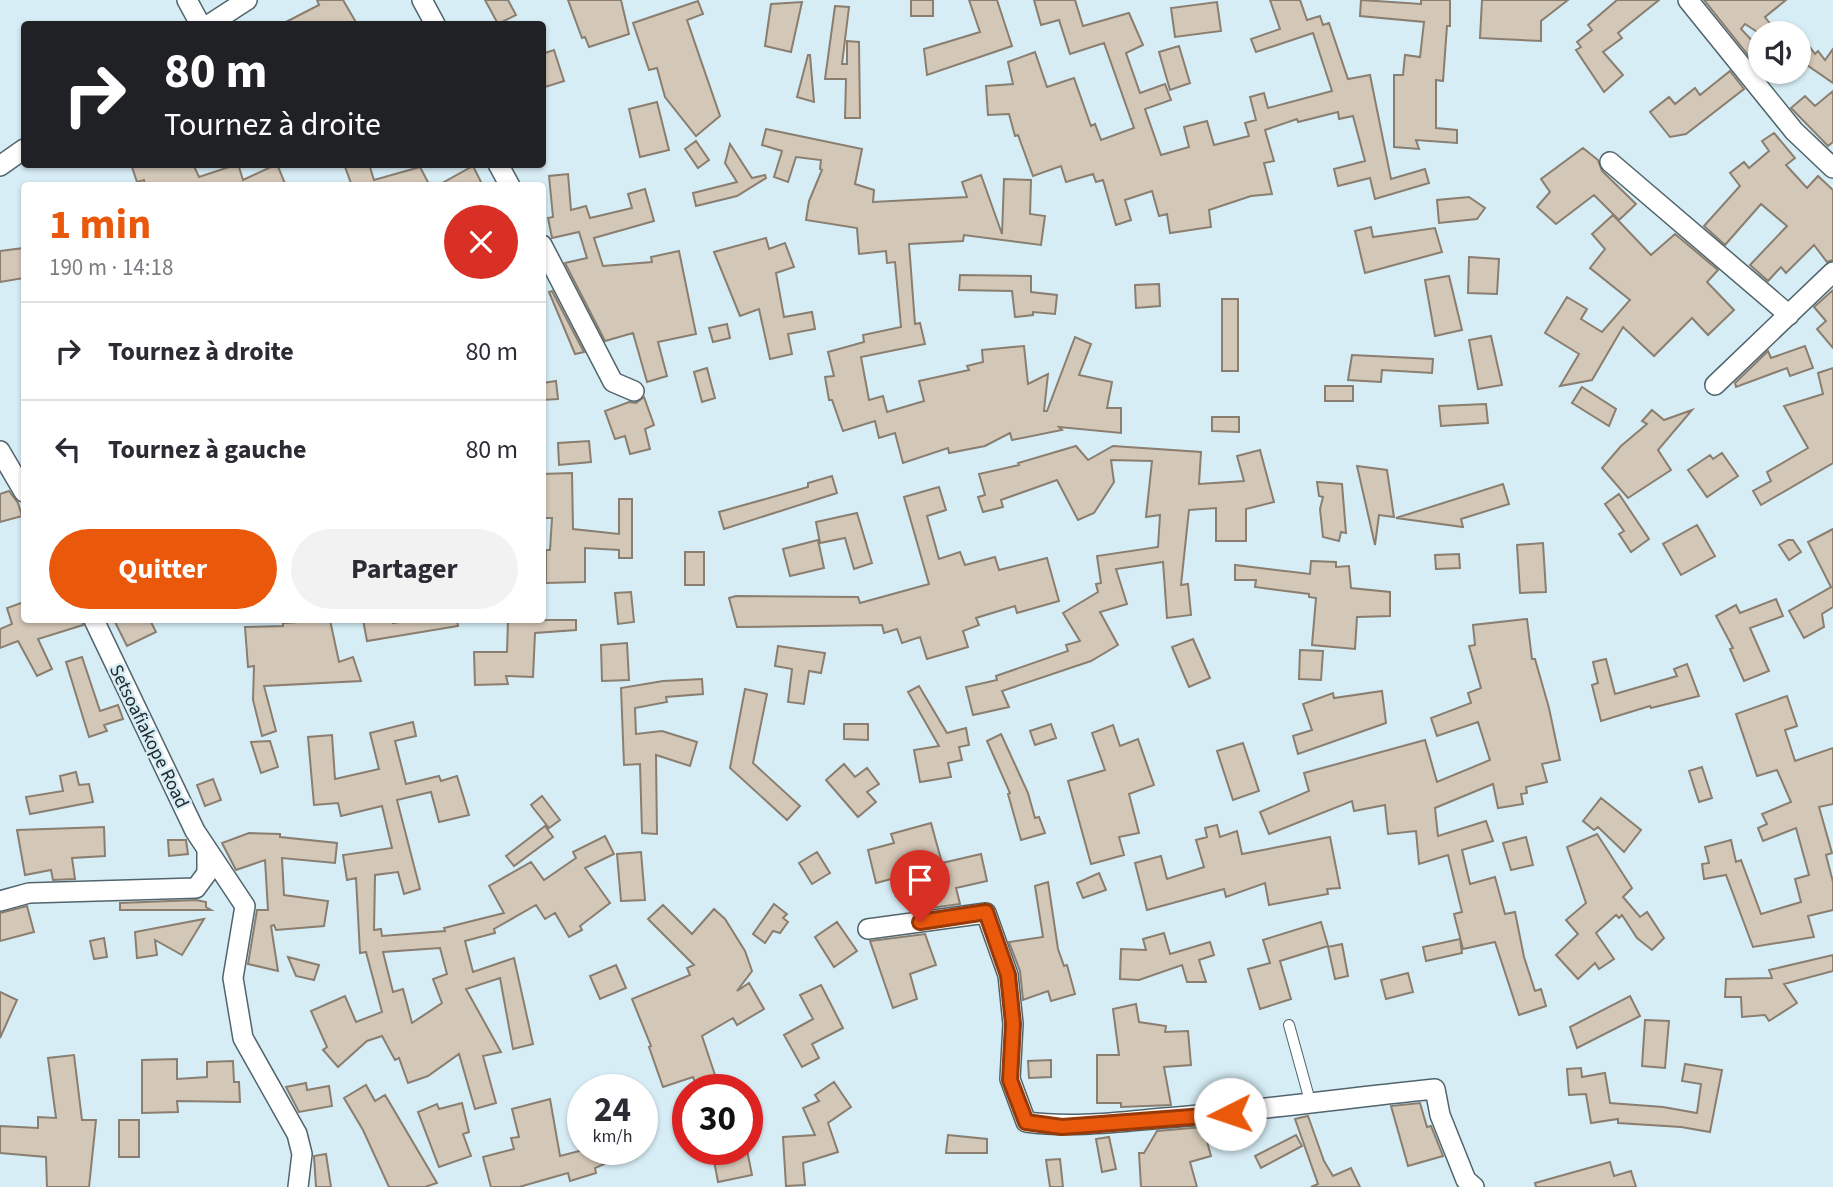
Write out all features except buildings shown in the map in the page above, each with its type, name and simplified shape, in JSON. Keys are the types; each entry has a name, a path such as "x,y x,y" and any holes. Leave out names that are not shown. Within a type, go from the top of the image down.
{"street":[{"path":"187,0 198,21"},
{"path":"215,21 247,0"},
{"path":"422,0 433,21"},
{"path":"1688,0 1794,131 1833,168"},
{"path":"0,166 21,151"},
{"path":"1610,162 1789,315"},
{"path":"546,253 614,382 634,391"},
{"path":"1715,385 1833,272"},
{"path":"0,451 21,487"},
{"name":"Setsoafiakope Road","path":"95,623 207,851 245,906 233,978 243,1038 297,1134 302,1154 298,1187"},
{"path":"0,901 29,893 196,888 207,873 207,851"},
{"path":"868,929 986,912 1008,975 1013,1024 1010,1080 1026,1122 1062,1127 1230,1114 1310,1101 1434,1089 1440,1115 1466,1180 1474,1187"}],"lane":[{"path":"1289,1025 1310,1101"}],"route":[{"path":"920,922 986,912 1008,975 1013,1024 1010,1080 1026,1122 1062,1127 1230,1114"}]}
